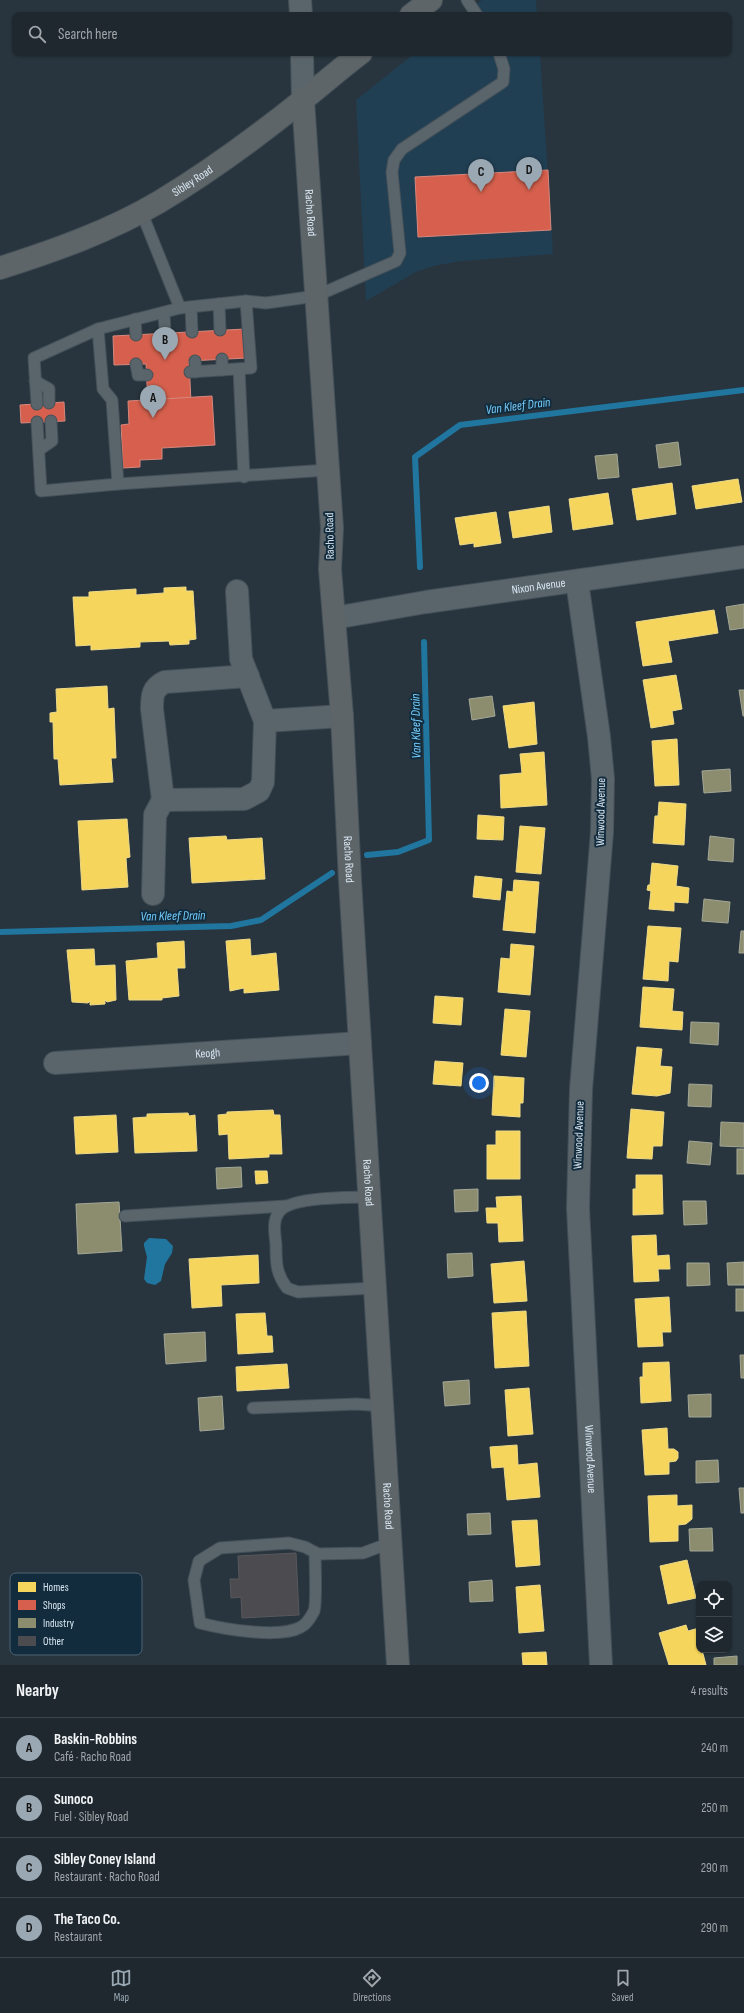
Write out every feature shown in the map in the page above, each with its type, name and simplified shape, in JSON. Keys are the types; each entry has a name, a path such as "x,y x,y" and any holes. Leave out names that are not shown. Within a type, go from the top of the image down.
{"street":[{"path":"300,0 301,12"},
{"path":"415,12 431,0"},
{"name":"Racho Road","path":"302,56 303,100 332,528 330,569 342,716 374,1288 398,1665"},
{"name":"Sibley Road","path":"0,268 72,242 141,211 185,186 303,100 356,56"},
{"name":"Nixon Avenue","path":"334,618 744,557"},
{"name":"Winwood Avenue","path":"577,581 599,737 603,779 602,832 581,1089 578,1193 580,1267 601,1665"},
{"path":"163,800 244,799 259,791 263,782 265,721 241,660 237,591"},
{"path":"153,894 155,814 163,800 152,709 152,696 154,690 165,682 248,676"},
{"path":"265,721 342,716"},
{"name":"Keogh","path":"55,1063 360,1044"}],"lane":[{"path":"467,0 475,12"},
{"path":"36,404 34,358 98,329 185,307 246,302 266,303 316,296 396,261 400,253 392,172 394,160 402,149 503,82 504,70 500,56"},
{"path":"141,211 185,307 192,332"},
{"path":"193,368 222,364 239,369 251,368 246,302"},
{"path":"219,304 220,330"},
{"path":"164,313 165,333"},
{"path":"135,319 136,335"},
{"path":"98,329 103,388 112,400 118,484"},
{"path":"136,364 138,375 147,375"},
{"path":"239,369 244,477"},
{"path":"35,381 49,389 49,403"},
{"path":"39,450 52,441 51,421"},
{"path":"37,422 41,491 118,484 244,477 327,470"},
{"path":"369,1196 298,1201 279,1211 275,1226 277,1272 287,1288 298,1292 374,1288"},
{"path":"125,1216 286,1206"},
{"path":"253,1408 357,1404 382,1406"},
{"path":"315,1552 315,1609 308,1622 300,1628 282,1632 239,1631 200,1623 194,1580 199,1561 220,1548 289,1543 305,1547 315,1552 318,1554 363,1553 390,1543"}],"shaded area":[{"path":"482,0 536,0 537,12 467,12"},
{"path":"411,56 540,56 553,254 461,261 433,266 416,272 366,301 356,100"}],"water":[{"path":"149,1238 166,1239 173,1246 172,1253 165,1264 161,1281 155,1285 147,1283 144,1279 147,1257 144,1243"}],"building: Homes":[{"path":"738,479 742,502 696,509 692,486"},
{"path":"672,483 676,514 637,520 632,489"},
{"path":"608,493 613,524 573,530 569,499"},
{"path":"549,506 552,532 513,538 509,512"},
{"path":"496,512 501,543 474,547 474,543 460,545 455,518"},
{"path":"186,587 186,591 193,591 196,639 189,640 189,644 170,645 169,641 140,642 140,647 91,650 91,645 76,646 73,597 89,597 89,592 136,589 136,595 164,593 164,588"},
{"path":"714,610 718,633 668,641 672,662 643,666 636,622"},
{"path":"676,675 682,709 672,711 674,724 651,728 643,680"},
{"path":"107,686 108,709 114,708 116,758 111,758 113,782 60,785 58,759 54,759 53,722 50,722 50,713 57,712 56,689"},
{"path":"534,702 537,744 509,748 503,706"},
{"path":"677,739 679,785 655,786 652,741"},
{"path":"544,752 547,805 501,808 500,775 522,773 520,754"},
{"path":"659,802 686,804 684,845 653,843 655,816 658,816"},
{"path":"478,815 504,817 503,840 477,839"},
{"path":"127,819 130,857 126,858 128,887 82,890 78,821"},
{"path":"520,826 545,828 541,874 516,872"},
{"path":"226,836 227,840 262,838 265,879 192,883 189,838"},
{"path":"652,863 678,866 676,886 689,888 688,903 674,902 674,911 649,909 651,891 647,890 648,885 650,885"},
{"path":"475,876 502,879 500,900 473,897"},
{"path":"514,880 539,882 535,933 503,930 507,891 513,892"},
{"path":"648,926 681,928 678,962 669,961 668,981 643,979"},
{"path":"250,939 251,956 276,953 279,990 244,993 244,988 230,991 226,941"},
{"path":"184,941 185,968 177,968 179,996 162,998 162,1000 129,1000 126,961 158,958 157,943"},
{"path":"511,944 534,946 530,995 498,992 501,958 510,959"},
{"path":"94,949 95,966 115,965 116,1000 107,1002 105,1000 105,1004 90,1005 90,1001 88,1003 72,1002 67,950"},
{"path":"643,987 674,989 672,1011 683,1012 682,1030 640,1027"},
{"path":"435,996 463,998 461,1025 433,1023"},
{"path":"505,1009 530,1011 526,1057 501,1055"},
{"path":"637,1047 662,1049 660,1066 672,1067 670,1093 657,1096 632,1094"},
{"path":"435,1061 463,1063 461,1086 433,1084"},
{"path":"494,1076 524,1078 523,1103 520,1103 520,1117 492,1115"},
{"path":"631,1109 664,1112 662,1146 653,1146 652,1159 627,1158"},
{"path":"273,1110 274,1115 280,1115 282,1154 269,1154 269,1157 229,1159 228,1134 219,1135 218,1115 227,1114 227,1112"},
{"path":"188,1113 189,1116 195,1115 197,1151 135,1153 133,1118 147,1117 147,1114"},
{"path":"116,1115 118,1152 76,1154 74,1117"},
{"path":"496,1131 520,1131 520,1179 487,1179 487,1145 496,1145"},
{"path":"255,1171 267,1171 268,1183 256,1184"},
{"path":"636,1175 662,1175 663,1214 633,1215 633,1189 636,1189"},
{"path":"521,1196 523,1241 499,1242 498,1223 487,1223 486,1208 497,1208 496,1197"},
{"path":"656,1235 657,1256 669,1255 670,1269 658,1269 659,1281 634,1282 632,1236"},
{"path":"258,1255 259,1283 221,1285 222,1306 192,1308 189,1259"},
{"path":"524,1261 527,1301 494,1303 491,1264"},
{"path":"669,1297 671,1332 662,1332 663,1346 638,1347 635,1299"},
{"path":"526,1311 529,1366 495,1368 492,1313"},
{"path":"265,1313 267,1336 272,1336 273,1352 238,1354 236,1314"},
{"path":"669,1362 671,1401 641,1403 640,1377 643,1377 643,1363"},
{"path":"287,1364 289,1388 237,1391 236,1367"},
{"path":"529,1388 533,1434 508,1436 505,1390"},
{"path":"667,1428 668,1449 674,1449 678,1452 678,1458 676,1461 669,1462 669,1474 645,1475 642,1430"},
{"path":"517,1445 518,1465 537,1463 540,1497 507,1500 504,1467 492,1468 490,1447"},
{"path":"677,1495 677,1506 692,1505 692,1519 686,1524 678,1525 678,1541 650,1542 648,1496"},
{"path":"537,1520 540,1565 516,1567 512,1521"},
{"path":"687,1560 696,1598 668,1604 660,1566"},
{"path":"540,1585 544,1631 519,1633 516,1587"},
{"path":"686,1625 688,1631 696,1629 696,1653 703,1653 706,1665 669,1665 659,1633"},
{"path":"546,1652 547,1665 523,1665 522,1653"}],"building: Shops":[{"path":"548,170 551,230 418,237 415,177"},
{"path":"245,329 247,358 189,361 191,402 148,404 146,364 114,365 113,336"},
{"path":"212,396 215,445 162,448 162,459 140,460 140,467 123,468 121,425 129,424 128,401"},
{"path":"64,402 65,421 21,423 20,405"}],"building: Industry":[{"path":"678,442 681,465 659,468 656,445"},
{"path":"617,454 619,477 598,479 595,456"},
{"path":"744,604 744,628 730,630 726,607"},
{"path":"739,690 744,690 744,716 743,716"},
{"path":"492,696 495,716 472,720 469,699"},
{"path":"730,769 731,791 704,793 702,771"},
{"path":"710,836 734,839 733,862 708,860"},
{"path":"704,899 730,902 728,923 702,921"},
{"path":"741,931 744,931 744,953 739,953"},
{"path":"691,1022 719,1023 718,1045 690,1043"},
{"path":"689,1084 712,1085 711,1107 688,1106"},
{"path":"721,1122 744,1123 744,1147 720,1146"},
{"path":"689,1141 712,1143 710,1165 687,1163"},
{"path":"737,1149 744,1149 744,1174 737,1174"},
{"path":"241,1167 242,1187 217,1189 216,1168"},
{"path":"478,1189 478,1211 455,1212 454,1190"},
{"path":"683,1201 706,1201 707,1224 684,1225"},
{"path":"119,1202 122,1251 78,1254 76,1204"},
{"path":"472,1253 473,1276 448,1278 447,1254"},
{"path":"744,1262 744,1285 728,1285 727,1263"},
{"path":"687,1263 709,1263 710,1285 687,1286"},
{"path":"736,1289 744,1289 744,1311 736,1311"},
{"path":"205,1332 206,1361 166,1364 164,1334"},
{"path":"740,1355 744,1355 744,1378 741,1378"},
{"path":"469,1380 470,1404 445,1406 443,1382"},
{"path":"711,1394 711,1417 689,1417 688,1395"},
{"path":"222,1396 224,1429 200,1431 198,1398"},
{"path":"718,1460 719,1482 696,1483 696,1461"},
{"path":"739,1488 744,1488 744,1513 741,1513"},
{"path":"490,1513 491,1534 468,1535 467,1514"},
{"path":"712,1528 713,1551 690,1551 689,1529"},
{"path":"492,1580 493,1601 470,1602 469,1582"},
{"path":"737,1656 737,1665 714,1665 714,1658"}],"building: Other":[{"path":"296,1553 299,1615 242,1618 241,1597 231,1598 230,1579 239,1579 238,1556"}],"waterway":[{"name":"Van Kleef Drain","path":"420,567 415,457 460,425 744,390"},
{"name":"Van Kleef Drain","path":"367,855 398,852 429,840 424,642"},
{"name":"Van Kleef Drain","path":"0,932 231,926 261,920 332,873"}],"place":[{"name":"The Taco Co.","path":"529,190"},
{"name":"Sibley Coney Island","path":"481,192"},
{"name":"Sunoco","path":"165,360"},
{"name":"Baskin-Robbins","path":"153,418"}]}
